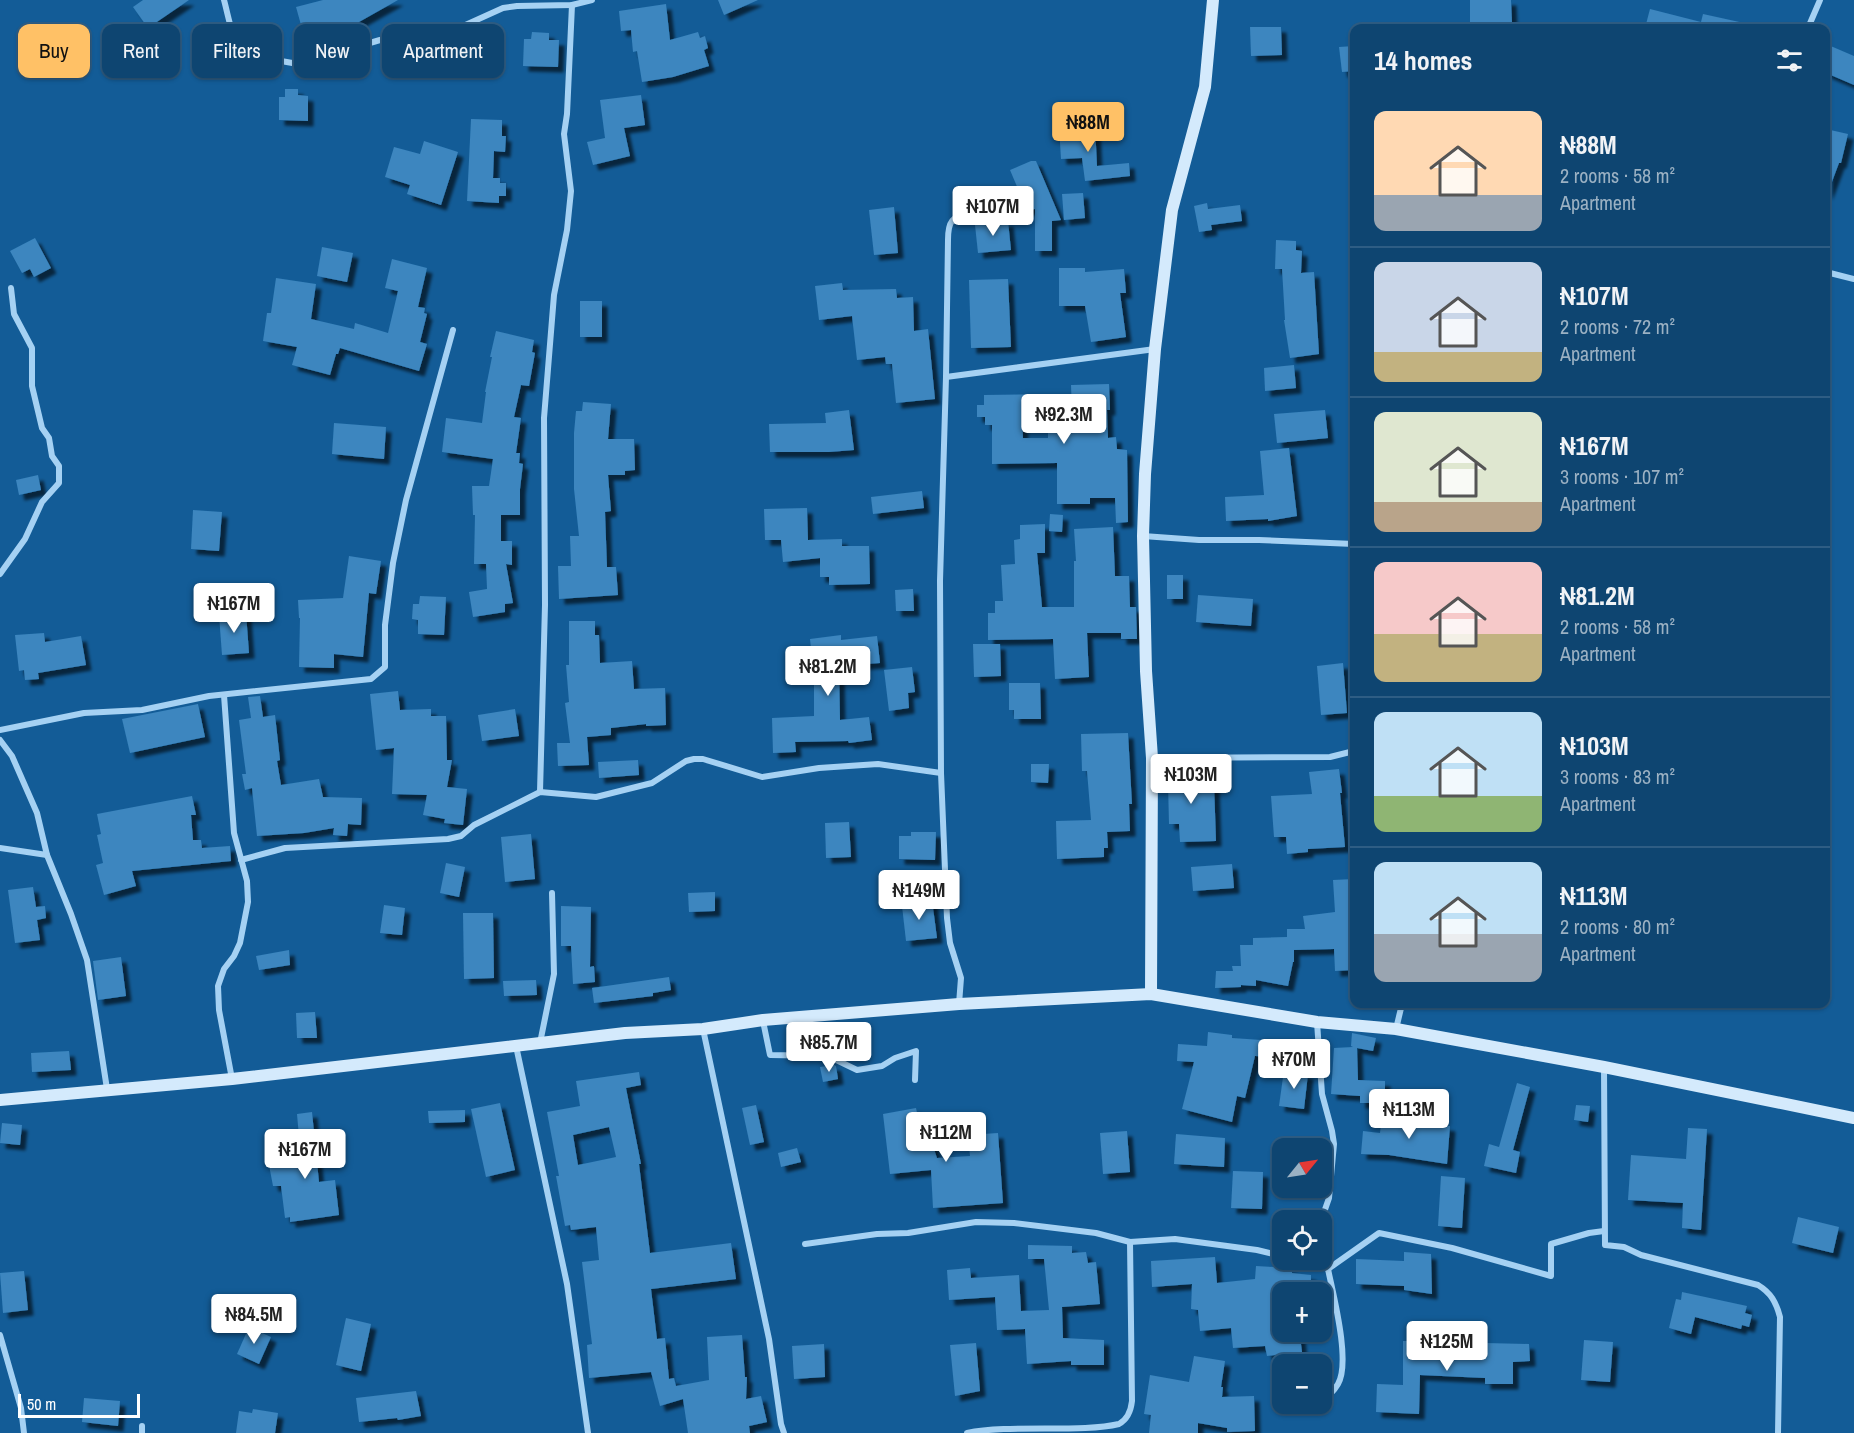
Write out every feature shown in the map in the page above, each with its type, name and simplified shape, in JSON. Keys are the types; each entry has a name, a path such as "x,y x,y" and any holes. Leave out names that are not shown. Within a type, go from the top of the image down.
{"main road":[{"path":"1151,994 1152,758 1146,671 1143,536 1145,474 1155,349 1172,210 1205,87 1213,0"},
{"path":"0,1100 232,1079 625,1033 703,1029 763,1020 959,1004 1151,994 1317,1022 1396,1029 1604,1067 1854,1118"}],"street":[{"path":"224,0 235,44 250,61 281,61 298,64 389,38 416,32 461,27 503,8 572,5 592,0"},
{"path":"1810,24 1820,0"},
{"path":"540,792 545,604 544,418 554,295 567,230 571,191 564,134 572,5"},
{"path":"959,1004 961,978 950,943 947,918 941,773 940,581 946,377 946,277 949,226 952,219 1002,202"},
{"path":"1830,273 1854,279"},
{"path":"0,574 25,539 42,502 59,483 59,466 52,456 49,438 42,428 32,386 32,348 14,314 11,288"},
{"path":"0,730 84,712 142,710 195,698 371,678 385,667 384,625 393,564 406,500 453,330"},
{"path":"946,377 1155,349"},
{"path":"1143,536 1199,540 1350,544"},
{"path":"224,695 234,833 247,881 246,916 240,943 224,969 218,986 219,1010 232,1079"},
{"path":"0,740 12,756 37,813 47,855 87,960 107,1089"},
{"path":"1152,758 1330,757 1350,752"},
{"path":"241,860 285,848 461,836 474,825 540,792 596,797 635,789 652,783 677,766 694,759 703,759 762,777 819,768 878,764 941,773"},
{"path":"0,848 47,855"},
{"path":"540,1044 554,974 552,893"},
{"path":"1396,1029 1401,1008"},
{"path":"763,1020 770,1055 828,1056 857,1070 882,1066 895,1058 916,1051 915,1080"},
{"path":"1317,1022 1322,1094 1334,1144 1329,1198 1325,1210"},
{"path":"703,1029 767,1329 784,1433"},
{"path":"516,1046 567,1284 588,1433"},
{"path":"1604,1067 1605,1245 1624,1247 1641,1255 1758,1285 1772,1296 1780,1317 1778,1433"},
{"path":"805,1244 877,1234 908,1233 975,1222 1014,1223 1096,1233 1130,1242 1175,1239 1272,1254"},
{"path":"1332,1266 1379,1233 1452,1248 1551,1276 1551,1244 1604,1231"},
{"path":"967,1433 1092,1431 1118,1424 1125,1419 1131,1411 1132,1401 1130,1242"},
{"path":"1328,1270 1341,1336 1343,1368 1339,1383 1332,1391"},
{"path":"0,1335 21,1408 24,1433"}],"building":[{"path":"143,0 189,0 154,24 145,24 133,7"},
{"path":"323,0 398,0 353,24 301,24 296,7"},
{"path":"718,0 758,0 724,15"},
{"path":"1470,0 1511,0 1512,23 1470,24"},
{"path":"666,4 670,40 698,32 700,38 705,36 708,48 704,50 709,66 673,77 642,82 637,51 633,52 631,30 621,31 619,11"},
{"path":"1650,9 1701,22 1703,14 1744,23 1744,24 1646,24"},
{"path":"1250,27 1281,27 1282,55 1251,56"},
{"path":"532,32 549,33 549,40 559,40 558,67 523,66 524,39 531,39"},
{"path":"1350,46 1350,71 1342,72 1339,47"},
{"path":"1830,46 1854,56 1854,85 1830,75"},
{"path":"285,89 298,89 298,95 308,96 308,121 279,120 279,97 285,97"},
{"path":"641,95 645,125 624,128 630,156 593,165 587,142 605,138 600,100"},
{"path":"471,119 502,120 502,136 506,136 505,152 494,151 493,178 500,178 500,183 506,183 506,196 499,196 499,203 467,201"},
{"path":"1095,124 1097,166 1129,163 1130,176 1085,181 1082,158 1061,159 1059,126"},
{"path":"1830,130 1848,134 1841,163 1839,163 1830,187"},
{"path":"424,141 458,152 441,205 407,194 410,185 385,177 394,147 420,154"},
{"path":"1036,161 1061,220 1052,221 1052,251 1035,251 1035,209 1027,210 1010,170"},
{"path":"1083,193 1085,218 1064,220 1062,194"},
{"path":"1207,203 1208,209 1240,205 1242,221 1211,225 1212,230 1199,232 1194,206"},
{"path":"894,207 898,253 874,255 869,210"},
{"path":"1008,221 1011,250 978,253 975,225"},
{"path":"35,238 51,268 34,277 30,269 22,273 10,251"},
{"path":"1276,240 1296,241 1296,250 1302,251 1301,273 1314,272 1319,354 1290,358 1284,320 1282,269 1275,269"},
{"path":"322,247 353,253 347,282 317,276"},
{"path":"392,259 427,268 418,307 425,308 424,313 427,314 420,342 427,344 419,371 340,348 330,375 292,365 297,347 263,341 267,313 271,313 276,278 316,284 311,319 354,329 355,323 388,333 398,291 385,288"},
{"path":"1059,268 1085,268 1085,272 1124,269 1126,293 1120,293 1126,337 1091,342 1085,306 1059,306"},
{"path":"1008,279 1011,347 971,348 969,280"},
{"path":"842,283 843,290 896,289 897,298 913,297 914,331 928,329 935,399 896,403 892,364 886,364 885,357 857,360 852,316 819,320 815,286"},
{"path":"580,301 602,301 602,337 580,337"},
{"path":"496,331 534,340 532,352 535,353 529,386 521,385 514,417 521,418 516,453 520,453 519,463 523,464 520,515 501,515 501,541 512,541 512,565 506,564 513,603 505,604 505,612 473,617 469,592 487,589 486,564 474,564 475,515 473,515 472,486 489,486 493,459 442,452 446,418 482,423 492,357 490,357"},
{"path":"1294,365 1296,388 1265,391 1264,368"},
{"path":"1109,384 1108,438 1116,437 1117,449 1127,450 1128,522 1116,523 1115,498 1090,498 1090,504 1057,504 1057,463 992,464 992,425 985,425 985,417 977,417 977,405 984,405 984,395 1046,394 1049,407 1022,407 1023,438 1048,438 1048,412 1072,412 1071,385"},
{"path":"583,402 611,404 608,439 634,439 635,470 625,471 625,475 608,475 611,511 605,512 607,567 616,567 618,595 559,599 558,566 571,566 570,536 579,536 574,489 574,433 576,411 582,411"},
{"path":"849,410 854,450 770,452 769,424 826,423 825,413"},
{"path":"1325,410 1328,438 1277,443 1274,414"},
{"path":"334,423 386,427 384,459 332,454"},
{"path":"1289,448 1297,516 1268,521 1268,519 1226,521 1225,497 1264,495 1260,451"},
{"path":"38,475 41,490 19,495 16,480"},
{"path":"922,491 924,508 873,514 871,497"},
{"path":"807,508 808,540 842,539 842,546 869,546 870,584 829,585 829,577 820,577 820,558 783,562 781,540 765,540 764,509"},
{"path":"193,510 222,512 219,551 191,549"},
{"path":"1050,514 1063,515 1062,532 1049,531"},
{"path":"1045,524 1045,553 1037,553 1042,607 1074,607 1074,561 1076,561 1074,529 1113,527 1115,576 1129,576 1130,607 1136,607 1137,639 1121,639 1121,633 1087,633 1089,677 1055,679 1053,639 988,640 988,613 995,613 995,601 1003,601 1001,565 1015,564 1014,540 1020,539 1020,525"},
{"path":"349,556 381,561 376,594 369,593 363,657 334,654 334,668 299,667 298,600 343,598"},
{"path":"1167,575 1183,575 1183,599 1167,599"},
{"path":"913,589 914,611 896,611 895,590"},
{"path":"1198,595 1253,599 1251,626 1196,622"},
{"path":"420,596 446,597 444,635 418,634 418,620 412,619 413,604 419,604"},
{"path":"246,613 249,653 222,655 219,615"},
{"path":"569,621 595,621 595,635 599,635 600,663 632,661 634,689 665,688 666,725 646,726 646,724 611,728 611,735 587,737 589,765 558,766 557,743 570,743 565,703 569,702 566,665 569,665"},
{"path":"44,633 45,642 81,636 86,665 38,673 39,679 25,680 24,670 19,671 15,635"},
{"path":"841,635 841,640 877,636 880,663 839,666 840,720 869,717 872,740 849,743 848,741 795,742 796,752 773,753 772,718 814,716 814,677 810,639"},
{"path":"973,644 1000,644 1001,676 974,677"},
{"path":"1343,663 1347,713 1321,715 1317,666"},
{"path":"912,667 915,692 908,693 909,708 889,711 884,670"},
{"path":"1009,683 1040,683 1041,719 1014,719 1014,710 1009,710"},
{"path":"398,691 400,710 431,709 431,716 446,716 447,760 452,760 447,787 467,789 463,825 444,823 445,819 423,815 427,795 392,794 394,748 376,750 370,694"},
{"path":"260,696 263,717 275,715 280,760 277,761 281,785 319,779 323,797 362,798 361,825 348,824 347,836 333,835 334,828 304,833 257,836 252,788 245,790 242,774 246,774 239,720 251,718 248,697"},
{"path":"198,704 205,737 130,753 122,719"},
{"path":"515,709 519,736 482,741 478,715"},
{"path":"1128,733 1132,804 1129,804 1130,831 1107,832 1108,848 1104,848 1104,857 1057,859 1056,821 1091,820 1087,771 1082,771 1081,734"},
{"path":"638,760 639,775 599,778 598,762"},
{"path":"1031,764 1049,764 1048,783 1031,782"},
{"path":"1164,767 1196,767 1199,783 1214,783 1216,841 1180,842 1179,824 1169,824 1168,783 1164,783"},
{"path":"1339,769 1345,847 1308,849 1308,852 1287,854 1286,837 1274,837 1271,796 1312,794 1309,772"},
{"path":"192,796 196,815 191,815 193,840 201,840 202,848 230,846 231,861 132,871 136,886 104,895 96,865 103,863 97,835 101,834 97,814"},
{"path":"849,822 851,857 826,858 825,823"},
{"path":"911,832 936,832 935,860 899,859 899,836 911,836"},
{"path":"531,834 535,879 505,882 501,837"},
{"path":"446,863 465,867 459,897 440,893"},
{"path":"1232,864 1234,888 1193,891 1191,867"},
{"path":"1350,879 1350,970 1335,971 1334,949 1294,950 1294,962 1288,986 1256,980 1256,986 1215,988 1216,971 1233,971 1232,966 1241,966 1240,945 1253,945 1253,938 1287,937 1287,929 1305,929 1303,916 1335,912 1333,880"},
{"path":"33,887 36,907 45,906 46,918 37,920 40,940 15,943 8,890"},
{"path":"715,892 715,911 689,912 688,893"},
{"path":"932,900 937,938 906,941 902,906"},
{"path":"384,905 405,908 402,935 380,933"},
{"path":"561,906 591,907 590,967 594,966 595,982 573,984 571,946 561,946"},
{"path":"463,913 493,913 494,978 464,979"},
{"path":"289,950 290,965 259,970 256,956"},
{"path":"121,957 126,996 98,1000 93,961"},
{"path":"669,977 671,990 653,993 653,996 594,1003 592,988"},
{"path":"536,980 537,995 504,996 503,981"},
{"path":"315,1012 317,1038 297,1038 296,1013"},
{"path":"1208,1032 1232,1035 1232,1038 1278,1041 1275,1057 1255,1056 1245,1098 1237,1096 1232,1122 1182,1109 1194,1062 1177,1061 1178,1044 1207,1046"},
{"path":"1352,1033 1376,1038 1373,1051 1357,1048 1358,1080 1385,1081 1385,1103 1360,1103 1360,1096 1331,1094 1334,1048 1353,1047 1351,1046"},
{"path":"69,1051 71,1070 32,1072 31,1053"},
{"path":"834,1065 838,1079 823,1082 820,1067"},
{"path":"1284,1070 1308,1074 1304,1109 1279,1106"},
{"path":"639,1072 641,1085 626,1088 641,1164 639,1164 650,1253 731,1243 736,1279 651,1289 657,1339 665,1338 669,1379 674,1378 676,1386 709,1380 707,1337 742,1335 745,1377 747,1377 746,1399 761,1396 767,1422 749,1426 750,1433 688,1433 683,1399 660,1406 651,1372 589,1378 587,1345 592,1344 582,1262 599,1260 596,1227 571,1230 570,1225 565,1226 556,1176 559,1176 547,1112 580,1106 576,1081","holes":["609,1127 616,1157 578,1165 573,1135"]},
{"path":"1517,1083 1530,1087 1513,1150 1520,1152 1516,1173 1484,1166 1489,1144 1499,1147"},
{"path":"500,1103 515,1170 486,1177 471,1109"},
{"path":"756,1105 764,1142 750,1145 742,1108"},
{"path":"1576,1105 1590,1106 1588,1122 1574,1120"},
{"path":"916,1108 922,1136 929,1134 937,1158 970,1156 968,1135 998,1133 1003,1203 933,1208 931,1170 890,1174 883,1114"},
{"path":"465,1110 465,1122 429,1123 428,1111"},
{"path":"312,1112 319,1182 335,1180 339,1215 290,1222 290,1217 285,1218 281,1186 273,1186 269,1165 301,1160 297,1114"},
{"path":"1382,1116 1450,1126 1447,1164 1389,1155 1361,1154 1363,1131 1380,1133"},
{"path":"2,1123 22,1125 20,1145 0,1143"},
{"path":"1688,1128 1707,1129 1701,1230 1682,1228 1683,1203 1628,1200 1631,1155 1686,1159"},
{"path":"1127,1131 1130,1172 1103,1174 1100,1133"},
{"path":"1176,1134 1225,1138 1224,1167 1174,1164"},
{"path":"797,1148 801,1162 781,1167 778,1153"},
{"path":"1233,1171 1263,1172 1262,1209 1231,1208"},
{"path":"1441,1176 1465,1178 1462,1228 1438,1226"},
{"path":"1798,1217 1839,1227 1833,1253 1792,1243"},
{"path":"1028,1245 1072,1246 1072,1253 1086,1252 1088,1263 1096,1262 1100,1304 1062,1307 1063,1338 1104,1340 1104,1365 1071,1365 1071,1361 1027,1364 1025,1329 997,1330 995,1297 949,1300 947,1270 970,1268 971,1278 1019,1275 1021,1311 1049,1310 1044,1259 1028,1259"},
{"path":"1404,1252 1431,1254 1432,1294 1404,1290 1404,1286 1356,1284 1356,1259 1404,1261"},
{"path":"1215,1257 1217,1283 1255,1279 1256,1266 1272,1267 1272,1270 1292,1270 1292,1273 1311,1275 1311,1282 1272,1282 1272,1342 1301,1342 1302,1352 1267,1356 1265,1346 1233,1348 1231,1328 1200,1331 1198,1310 1191,1309 1192,1284 1152,1287 1151,1261"},
{"path":"24,1271 28,1310 3,1313 0,1273"},
{"path":"1682,1292 1747,1306 1745,1313 1752,1315 1749,1327 1742,1325 1741,1329 1695,1317 1691,1334 1669,1328 1676,1299 1681,1300"},
{"path":"346,1318 371,1324 361,1371 336,1365"},
{"path":"249,1327 271,1337 259,1364 237,1354"},
{"path":"1584,1340 1613,1342 1610,1382 1581,1380"},
{"path":"1403,1341 1425,1341 1425,1352 1485,1355 1485,1343 1529,1344 1530,1361 1513,1362 1513,1384 1485,1384 1485,1378 1420,1375 1419,1414 1376,1412 1377,1384 1403,1385"},
{"path":"976,1343 980,1391 955,1396 950,1345"},
{"path":"824,1344 825,1377 794,1379 792,1346"},
{"path":"1194,1356 1225,1361 1221,1387 1223,1387 1222,1397 1254,1396 1255,1431 1227,1432 1227,1428 1198,1423 1198,1433 1149,1433 1151,1415 1144,1414 1150,1375 1189,1382"},
{"path":"416,1391 421,1416 359,1422 356,1398"},
{"path":"84,1398 120,1401 118,1426 82,1422"},
{"path":"253,1409 278,1413 275,1433 236,1433 239,1411 252,1413"}]}
